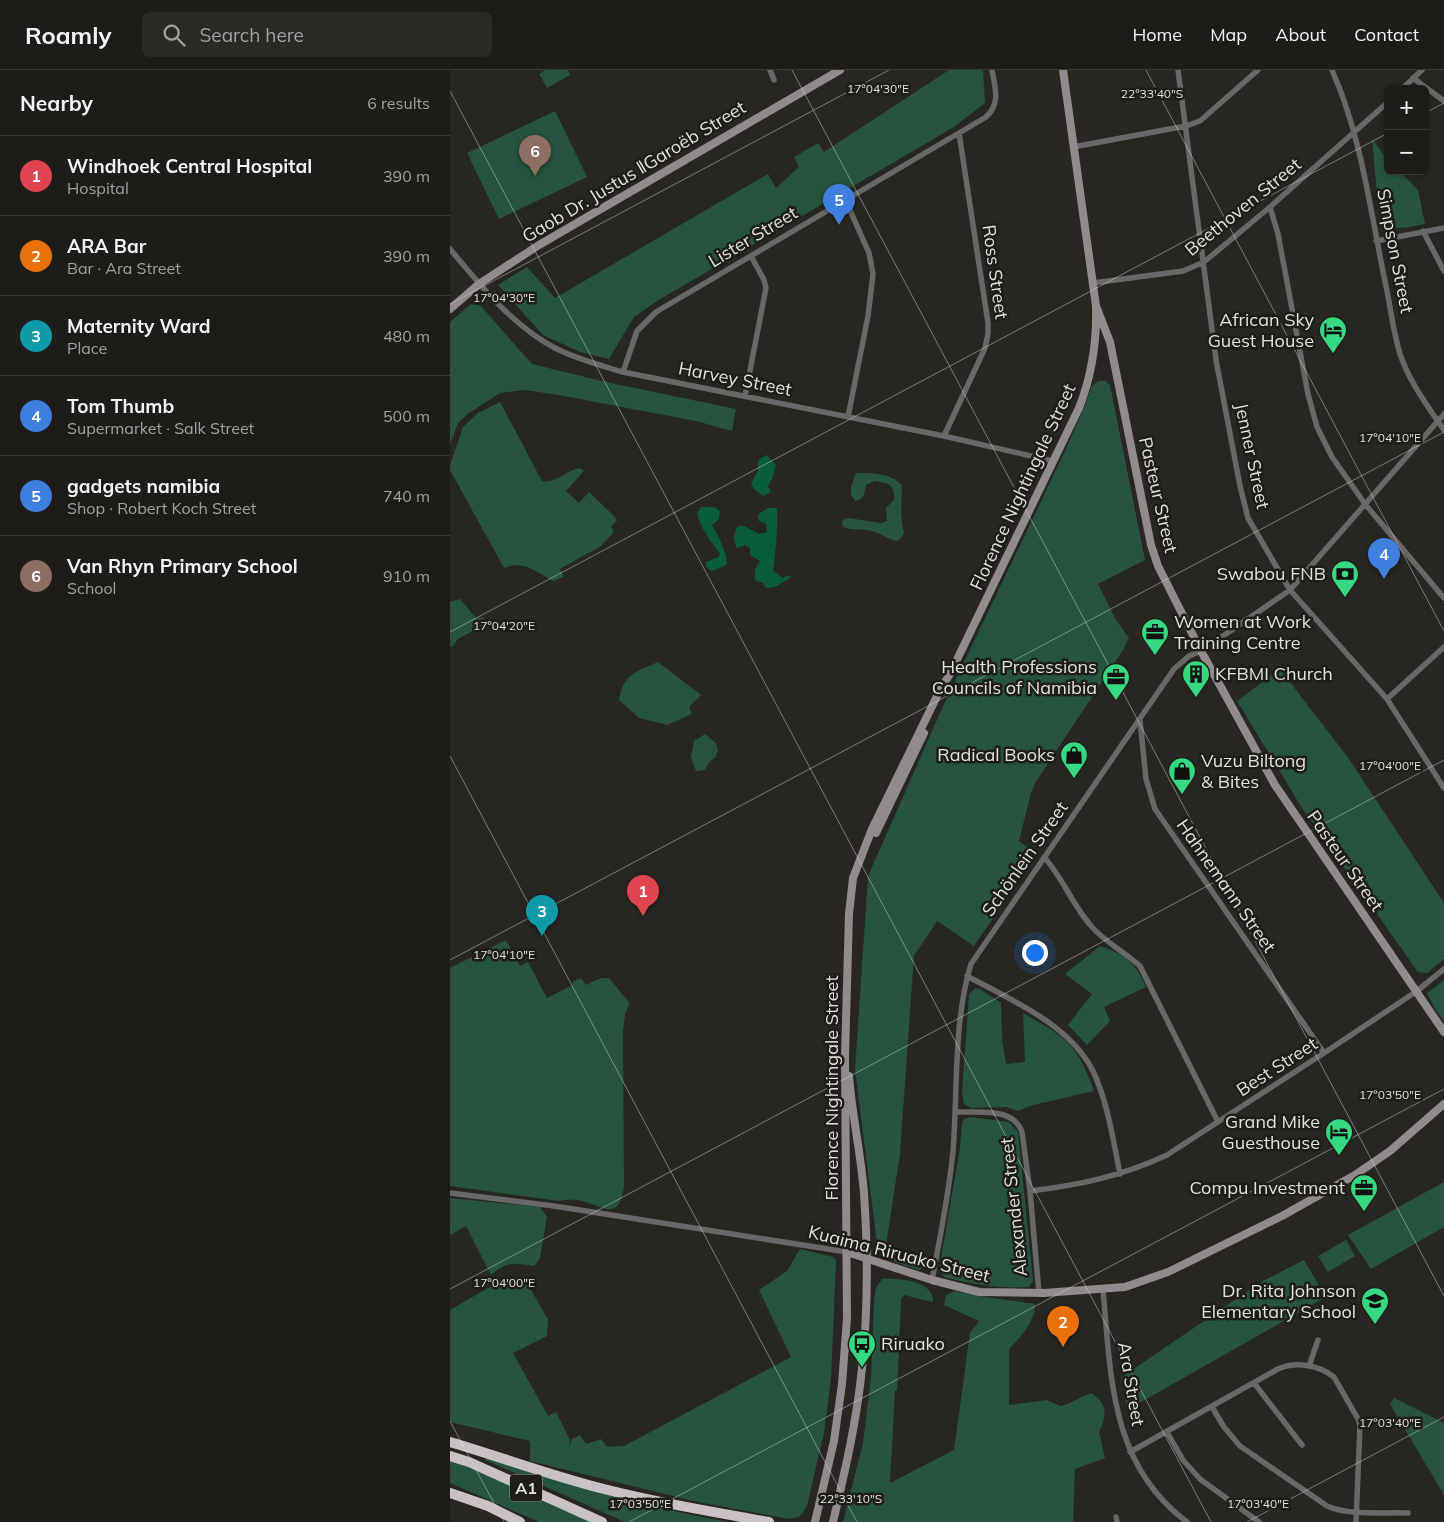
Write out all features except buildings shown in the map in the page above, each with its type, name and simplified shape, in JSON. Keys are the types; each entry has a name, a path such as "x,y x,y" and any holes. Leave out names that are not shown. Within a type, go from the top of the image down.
{"highway":[{"path":"450,1442 560,1477 605,1489 646,1499 769,1522"},
{"name":"A1","path":"450,1456 468,1462 602,1522"},
{"name":"A1","path":"450,1493 488,1506 520,1522"}],"main road":[{"name":"Gaob Dr. Justus ǁGaroëb Street","path":"450,310 479,284 604,207 840,70"},
{"name":"Pasteur Street","path":"1063,70 1096,306 1106,329 1112,352 1153,551 1158,566 1201,651 1286,804 1444,1032"},
{"name":"Florence Nightingale Street","path":"815,1522 834,1441 842,1384 847,1318 845,1057 849,914 853,878 872,829 940,690 950,674 1084,396 1094,352 1096,306"},
{"path":"1094,352 1096,349 1104,346 1112,352"},
{"name":"Florence Nightingale Street","path":"833,1522 848,1459 862,1368 866,1258 864,1194 849,1070 855,894 868,850 944,692 950,674"},
{"name":"Kuaima Riruako Street","path":"847,1252 932,1280 980,1292 1039,1293 1125,1287 1168,1272 1282,1216 1375,1162 1444,1104"}],"street":[{"path":"770,70 774,80"},
{"name":"Lister Street","path":"623,372 634,338 642,324 664,306 986,117 994,107 996,95 992,70"},
{"name":"Jenner Street","path":"1178,70 1216,360 1248,518 1290,590 1387,699 1444,788"},
{"path":"1073,147 1186,126 1200,121 1258,70"},
{"name":"Simpson Street","path":"1332,70 1354,132 1362,163 1376,241 1401,358 1444,430"},
{"path":"1406,85 1422,70"},
{"path":"1413,78 1444,101"},
{"name":"Beethoven Street","path":"1093,283 1182,271 1204,262 1270,207 1384,106"},
{"name":"Ross Street","path":"944,436 985,348 988,334 988,323 959,133"},
{"path":"845,199 870,253 873,274 868,316 848,417"},
{"path":"1270,207 1278,234 1311,410 1317,427 1332,457 1364,504 1444,598"},
{"path":"1376,241 1444,228"},
{"path":"1423,231 1444,271"},
{"name":"Harvey Street","path":"450,248 479,284 522,325 537,338 576,358 623,372 944,436 1053,461"},
{"path":"744,396 766,288 764,280 751,256"},
{"name":"Schönlein Street","path":"932,1280 950,1173 956,1112 960,1021 967,976 971,964 1174,669 1188,656 1201,651 1290,590 1444,414"},
{"path":"1387,699 1444,647"},
{"name":"Hahnemann Street","path":"1140,720 1146,779 1155,809 1324,1054"},
{"path":"1044,857 1055,869 1091,926 1100,936 1129,955 1140,966 1218,1122"},
{"name":"Best Street","path":"1030,1191 1072,1186 1120,1174 1143,1167 1167,1155 1324,1054 1417,991 1444,969"},
{"path":"967,976 1015,1002 1058,1029 1079,1050 1093,1072 1100,1089 1120,1174"},
{"name":"Alexander Street","path":"956,1112 997,1114 1015,1120 1020,1125 1030,1191 1039,1293"},
{"name":"Kuaima Riruako Street","path":"450,1192 554,1206 847,1252"},
{"name":"Ara Street","path":"1102,1290 1112,1384 1120,1421 1130,1452 1140,1469 1166,1503 1187,1522"},
{"path":"1309,1366 1318,1340"},
{"path":"1130,1452 1285,1366 1295,1364 1309,1366 1334,1377 1360,1425 1356,1522"},
{"path":"1254,1382 1302,1445"},
{"path":"1212,1407 1224,1427 1240,1446 1327,1506 1334,1509 1357,1512 1408,1513"},
{"path":"1167,1432 1183,1460 1200,1479 1259,1522"}],"green space":[{"path":"545,70 568,70 570,75 547,88 539,74"},
{"path":"949,70 983,70 985,103 954,127 657,301 634,317 609,359 580,352 543,335 498,285 527,267 555,298 768,174 776,188 799,167 794,157 818,143 824,152"},
{"path":"555,111 587,177 499,219 467,153"},
{"path":"1372,139 1384,155 1384,175 1403,175 1418,190 1425,224 1399,228 1389,225 1379,215"},
{"path":"471,304 480,305 532,364 606,382 736,409 732,431 696,421 524,390 500,393 469,413 458,423 450,444 450,322"},
{"path":"1098,381 1105,381 1110,385 1145,560 1098,584 1116,620 1129,638 1035,783 1019,841 1037,854 974,946 937,921 914,956 900,1154 885,1251 911,1259 929,1259 929,1264 919,1270 888,1258 879,1249 877,1243 855,1070 868,876 944,704 1066,449 1092,386"},
{"path":"500,402 542,481 552,481 580,468 584,471 566,491 579,503 589,492 617,521 611,526 614,532 601,546 560,569 564,577 553,581 524,566 518,565 504,568 450,470 463,427 478,413"},
{"path":"767,455 776,465 768,486 771,492 763,496 754,489 751,483 758,471 758,462"},
{"path":"856,473 887,476 902,485 901,514 904,534 898,541 872,531 847,528 842,524 843,520 848,518 881,523 887,521 886,508 894,500 890,485 874,481 866,485 863,497 856,501 851,495 851,491"},
{"path":"701,507 715,507 720,511 719,519 712,525 724,548 727,564 711,571 706,566 706,562 719,557 720,553 701,525 697,514"},
{"path":"768,508 777,508 773,570 782,578 791,575 791,577 779,585 766,588 763,583 755,580 755,570 760,561 750,555 750,548 745,545 737,548 734,537 738,526 744,526 759,534 767,532 766,524 759,521 758,516"},
{"path":"460,599 476,618 484,618 484,625 458,639 450,647 450,602"},
{"path":"658,662 701,695 689,707 692,714 667,725 639,718 619,700 627,679"},
{"path":"1280,669 1349,759 1444,903 1444,959 1427,973 1418,972 1302,808 1237,701"},
{"path":"705,734 716,743 718,750 715,758 710,761 705,770 696,771 691,757 694,741"},
{"path":"506,940 520,966 528,962 547,998 573,985 572,982 581,978 586,985 601,978 609,978 628,1001 629,1005 625,1014 623,1033 624,1185 622,1197 615,1208 604,1208 579,1200 559,1201 450,1186 450,968"},
{"path":"1100,946 1116,952 1129,961 1138,972 1146,987 1104,1007 1110,1021 1087,1045 1068,1025 1092,994 1065,974"},
{"path":"1444,980 1444,1021 1427,993"},
{"path":"976,988 1001,1003 1002,1039 1006,1064 1025,1062 1023,1013 1050,1029 1068,1043 1082,1062 1094,1091 1033,1105 1018,1111 1006,1107 971,1108 964,1104 962,1093 969,994"},
{"path":"970,1117 1009,1122 1018,1132 1033,1281 1029,1287 997,1287 976,1284 944,1277 940,1271 960,1148 962,1124 964,1119"},
{"path":"1444,1182 1444,1227 1371,1269 1348,1235"},
{"path":"450,1198 540,1207 547,1217 540,1258 534,1266 521,1264 506,1265 491,1275 466,1226 450,1235"},
{"path":"1346,1240 1355,1256 1328,1272 1318,1256"},
{"path":"801,1249 833,1257 836,1260 831,1379 824,1433 808,1502 799,1517 789,1519 698,1502 530,1461 530,1441 450,1422 450,1310 501,1282 522,1276 530,1278 535,1283 530,1288 548,1320 547,1336 513,1353 548,1416 556,1412 570,1440 569,1447 572,1439 580,1435 586,1444 601,1439 607,1447 624,1446 791,1357 759,1290 787,1271"},
{"path":"1304,1260 1326,1297 1127,1410 1122,1377 1261,1282"},
{"path":"882,1279 905,1280 922,1285 932,1295 933,1302 904,1295 901,1299 890,1483 954,1450 970,1333 979,1321 944,1305 946,1295 954,1291 1035,1304 1035,1310 1030,1322 1009,1349 1009,1405 1047,1400 1060,1406 1091,1393 1101,1401 1104,1410 1104,1421 1099,1432 1105,1458 1075,1469 1073,1522 843,1522 863,1443 871,1377 874,1300 876,1288"},
{"path":"1394,1398 1444,1423 1444,1495 1390,1404"},
{"path":"487,1457 606,1494 728,1522 625,1522 485,1460"},
{"path":"450,1460 486,1473 593,1522 539,1522 450,1483"}],"place":[{"name":"Van Rhyn Primary School","path":"535,176"},
{"name":"gadgets namibia","path":"839,225"},
{"name":"African Sky Guest House","path":"1333,354"},
{"name":"Tom Thumb","path":"1384,579"},
{"name":"Swabou FNB","path":"1345,598"},
{"name":"Women at Work Training Centre","path":"1155,656"},
{"name":"KFBMI Church","path":"1196,698"},
{"name":"Health Professions Councils of Namibia","path":"1116,701"},
{"name":"Radical Books","path":"1074,779"},
{"name":"Vuzu Biltong & Bites","path":"1182,795"},
{"name":"Windhoek Central Hospital","path":"643,916"},
{"name":"Maternity Ward","path":"542,936"},
{"name":"Grand Mike Guesthouse","path":"1339,1156"},
{"name":"Compu Investment","path":"1364,1212"},
{"name":"Dr. Rita Johnson Elementary School","path":"1375,1325"},
{"name":"ARA Bar","path":"1063,1347"},
{"name":"Riruako","path":"862,1368"}]}
